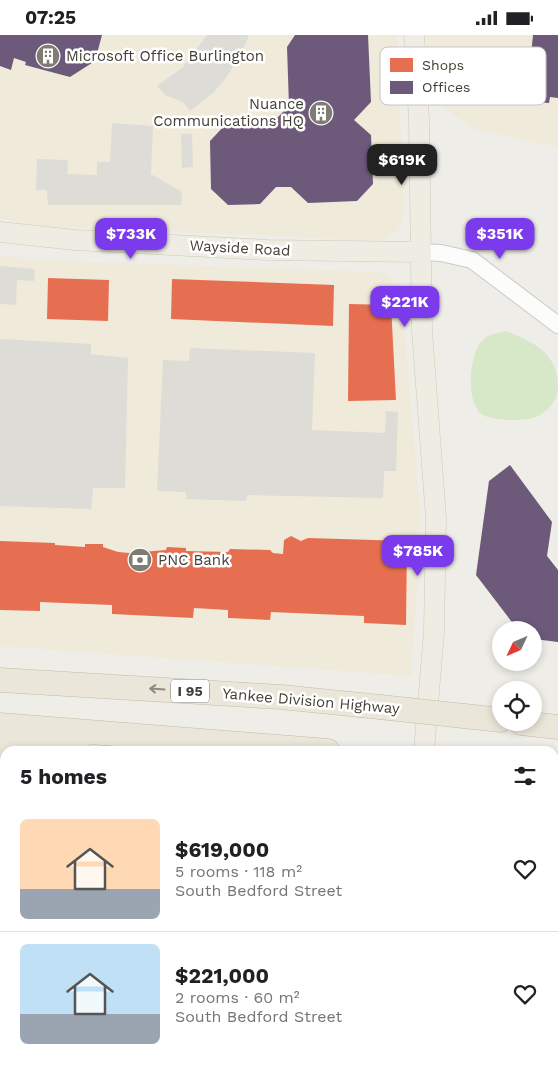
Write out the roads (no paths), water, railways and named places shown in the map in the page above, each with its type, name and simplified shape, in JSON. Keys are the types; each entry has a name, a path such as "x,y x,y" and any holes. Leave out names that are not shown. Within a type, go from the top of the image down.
{"highway":[{"name":"Yankee Division Highway","path":"0,680 281,697 492,719"},
{"path":"0,725 269,746"},
{"path":"542,725 558,727"},
{"path":"38,746 175,738"}],"main road":[{"path":"418,105 420,252 428,425 436,518 434,633 424,746"},
{"name":"Wayside Road","path":"0,232 75,240 268,250 420,252"}],"street":[{"path":"420,252 443,253 472,260 558,325"}],"place":[{"name":"Microsoft Office Burlington","path":"48,56"},
{"name":"Nuance Communications HQ","path":"321,113"},
{"name":"PNC Bank","path":"140,560"}]}
